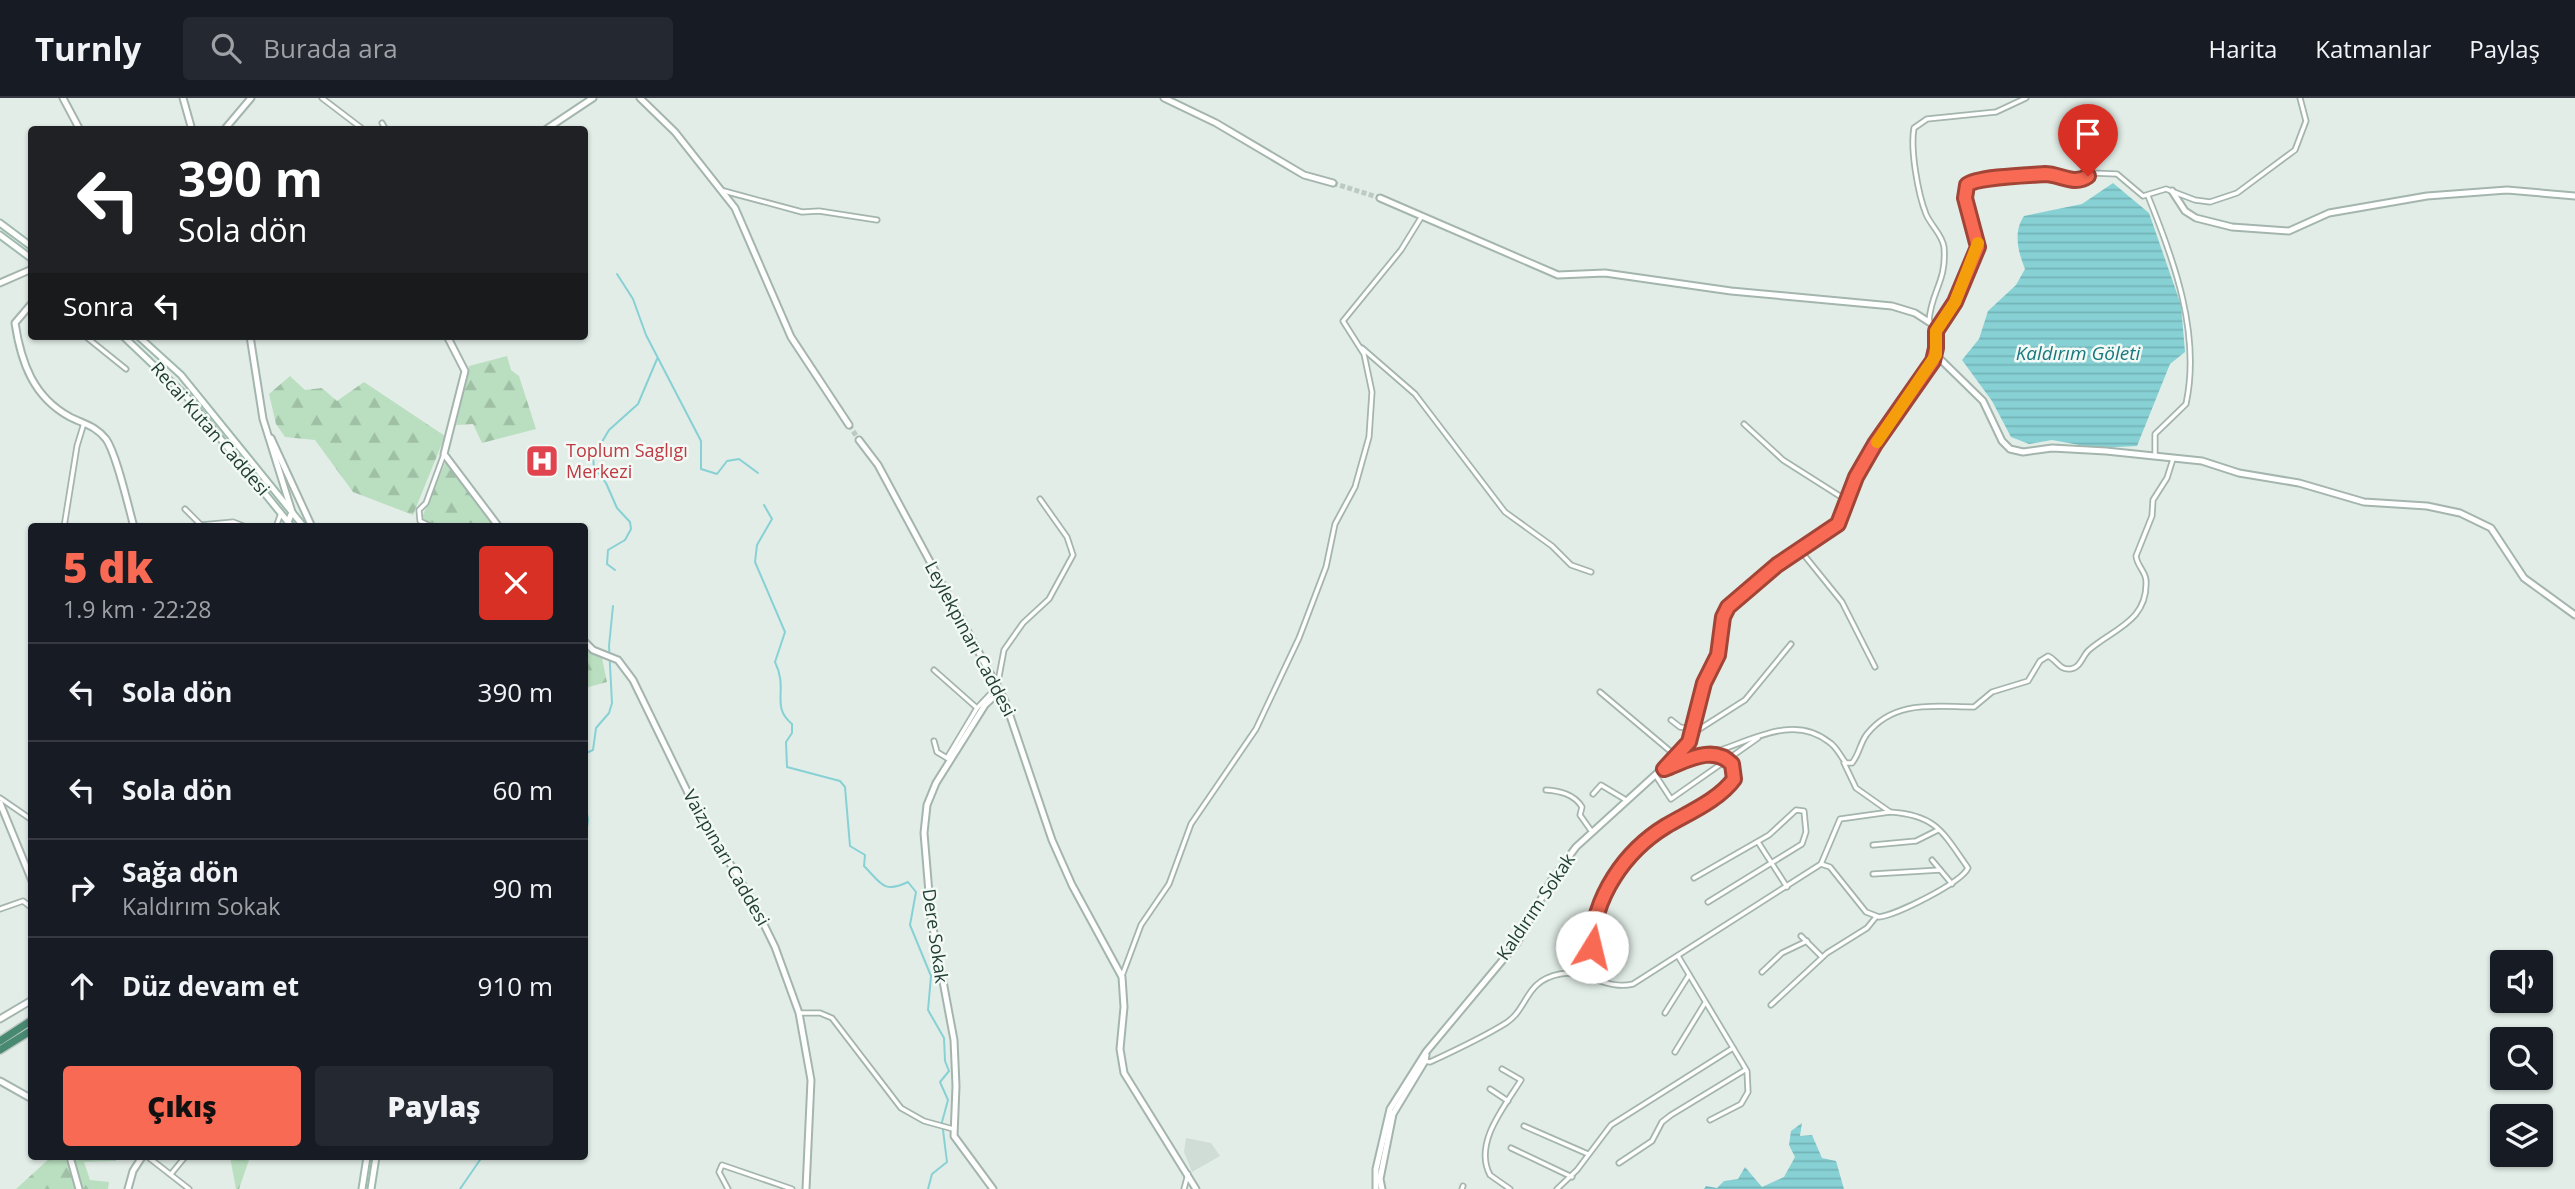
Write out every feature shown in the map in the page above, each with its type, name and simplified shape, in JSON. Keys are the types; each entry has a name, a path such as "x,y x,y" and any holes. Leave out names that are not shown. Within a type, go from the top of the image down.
{"highway":[{"path":"0,1041 28,1023"},
{"path":"0,1050 28,1032"}],"street":[{"path":"63,98 78,126"},
{"path":"183,98 191,126"},
{"path":"227,126 251,98"},
{"path":"322,98 359,126"},
{"path":"551,126 593,98"},
{"path":"640,98 675,132 724,191 740,216 791,337 849,425"},
{"path":"1164,98 1216,123 1304,175 1333,183"},
{"path":"1929,321 1931,306 1945,274 1944,246 1925,210 1913,152 1914,128 1927,118 1996,112 2026,98"},
{"path":"2300,98 2306,116 2303,134 2295,150 2281,163 2256,176 2226,199 2203,202 2163,189 2148,196 2135,192 2117,174 2092,173 2078,181 2043,174 1971,181 1966,188 1965,198 1978,247 1955,302 1936,331 1936,355 1983,401 2002,441 2010,449 2023,452 2052,448 2106,451 2210,462 2239,473 2299,484 2364,502 2427,506 2466,515 2494,530 2516,570 2530,585 2575,615"},
{"path":"2172,191 2185,211 2196,218 2232,227 2289,231 2329,213 2427,195 2507,190 2575,196"},
{"path":"724,191 802,212 877,220"},
{"path":"2148,196 2176,273 2188,331 2186,404 2155,434 2155,457"},
{"path":"1380,198 1423,214 1558,275 1605,273 1731,291 1882,304 1914,313 1929,321 1936,331"},
{"path":"1423,214 1401,250 1343,321 1361,347 1415,394 1505,512 1552,546 1571,565 1591,572"},
{"path":"0,223 28,244"},
{"path":"0,235 28,256"},
{"path":"0,282 28,271"},
{"path":"28,308 15,323 28,374 44,397 67,415 96,427 108,442 133,523"},
{"path":"90,340 126,369"},
{"name":"Recai Kutan Caddesi","path":"127,340 186,396 289,523"},
{"name":"Recai Kutan Caddesi","path":"142,340 181,375 301,523"},
{"path":"251,340 263,419 292,512 290,523"},
{"path":"424,523 420,521 419,510 426,503 444,454 465,371 449,340"},
{"path":"1122,977 1141,925 1169,884 1191,824 1256,729 1319,589 1335,524 1352,495 1369,437 1372,392 1361,347"},
{"name":"Kaldırım Sokak","path":"1382,1189 1381,1170 1393,1114 1426,1052 1517,943 1551,881 1592,832 1609,820 1626,800 1688,747 1704,683 1718,655 1725,612 1754,583 1838,524 1846,500 1875,444 1936,355"},
{"path":"263,419 310,523"},
{"path":"65,523 77,446 84,424"},
{"path":"1744,424 1783,460 1846,500"},
{"name":"Leylekpınarı Caddesi","path":"859,440 878,465 998,689 1020,738 1035,799 1065,870 1122,977 1124,1007 1119,1036 1124,1073 1196,1189"},
{"path":"444,454 496,523"},
{"path":"1664,769 1780,730 1813,734 1833,744 1846,763 1855,761 1869,732 1893,712 1933,705 1974,707 1992,692 2028,681 2045,656 2051,656 2062,668 2074,668 2088,650 2128,624 2140,608 2146,578 2136,556 2152,516 2152,500 2167,478 2173,459"},
{"path":"934,741 937,752 950,759 977,708 998,689 1004,650 1023,624 1049,598 1073,555 1067,537 1040,499"},
{"path":"185,509 199,523"},
{"path":"277,523 281,513"},
{"path":"1800,550 1842,602 1875,667"},
{"path":"1671,720 1693,731 1745,700 1791,644"},
{"name":"Vaizpınarı Caddesi","path":"588,645 593,650 618,660 633,680 700,815 760,915 799,1013 811,1080 806,1189"},
{"path":"934,670 977,708"},
{"name":"Dere Sokak","path":"953,1129 956,1086 954,1040 932,918 924,833 929,800 950,759 998,689"},
{"path":"1600,692 1677,757"},
{"path":"1656,776 1671,800 1758,737"},
{"path":"1597,980 1602,968 1593,952 1592,939 1604,894 1617,872 1642,843 1731,783 1735,772 1727,759 1704,755"},
{"path":"1842,758 1856,788 1890,812"},
{"path":"1594,794 1601,785 1626,800"},
{"path":"1546,790 1563,793 1579,802 1582,807 1580,815 1592,832"},
{"path":"0,801 28,818"},
{"path":"0,801 28,871"},
{"path":"1694,878 1758,842 1796,810 1804,811 1803,842 1708,902"},
{"path":"1423,1061 1430,1062 1508,1022 1535,985 1547,978 1573,973 1615,986 1633,984 1821,864 1840,819 1890,812 1919,815 1938,830 1968,868 1952,884 1887,916 1876,917 1866,912 1830,867 1821,864"},
{"path":"1873,845 1916,841 1938,830"},
{"path":"1758,842 1787,887"},
{"path":"1932,860 1952,884"},
{"path":"1873,874 1940,870"},
{"path":"0,909 23,901 28,905"},
{"path":"1771,1005 1822,957 1867,928 1876,917"},
{"path":"1801,936 1822,957"},
{"path":"1762,972 1782,953 1807,942"},
{"path":"1678,956 1746,1070 1749,1083 1745,1099 1710,1120"},
{"path":"1665,1013 1689,975"},
{"path":"0,1019 28,1002"},
{"path":"1675,1052 1706,1002"},
{"path":"799,1013 820,1013 832,1018 901,1108 924,1121 953,1129 957,1142 993,1189"},
{"path":"1557,1189 1572,1177 1611,1125 1733,1048"},
{"name":"Kaldırım Sokak","path":"1376,1189 1376,1169 1390,1109 1423,1061"},
{"path":"1502,1069 1521,1080 1488,1137 1485,1154 1490,1175 1510,1189"},
{"path":"1619,1163 1652,1141 1662,1122 1671,1115 1746,1070"},
{"path":"0,1081 28,1097"},
{"path":"1490,1089 1508,1101"},
{"path":"1524,1126 1588,1154"},
{"path":"1511,1149 1572,1177"},
{"path":"71,1160 79,1189"},
{"path":"128,1189 133,1171 140,1160"},
{"path":"152,1160 189,1189"},
{"path":"171,1174 183,1160"},
{"path":"362,1189 367,1160"},
{"path":"370,1189 375,1160"},
{"path":"727,1189 719,1172 722,1165 792,1189"},
{"path":"1184,1189 1188,1173"}],"shaded area":[{"path":"1186,1138 1211,1143 1220,1156 1192,1172 1184,1152"}],"green space":[{"path":"507,356 511,370 519,376 536,429 482,443 473,424 456,425 469,366"},
{"path":"290,376 305,390 322,388 337,401 364,382 445,436 413,515 353,492 315,440 285,437 276,424 269,394"},
{"path":"446,461 493,523 429,523 422,517"},
{"path":"588,648 602,658 607,682 588,687"},
{"path":"48,1160 116,1160 84,1162 90,1180 109,1182 108,1189 16,1189"},
{"path":"231,1160 249,1160 239,1189 236,1189"}],"water":[{"name":"Kaldırım Göleti","path":"2113,183 2149,213 2181,305 2185,352 2170,364 2137,446 2096,448 2052,440 2029,444 2011,437 1992,401 1962,360 1979,339 1988,311 2016,285 2025,269 2018,242 2024,216 2082,204"},
{"path":"1802,1123 1800,1136 1812,1135 1822,1158 1836,1161 1844,1189 1704,1189 1706,1186 1717,1188 1724,1181 1738,1179 1745,1167 1762,1187 1784,1177 1795,1157 1789,1145 1791,1131"}],"waterway":[{"path":"617,274 633,299 646,335 701,441 701,469 717,474 727,461 739,459 758,473"},
{"path":"615,570 607,564 608,550 625,540 631,529 630,522 617,508 606,483 594,468 593,457 609,430 638,404 657,359"},
{"path":"764,505 772,519 757,545 755,562 785,632 775,662 779,672 782,711 792,724 792,733 786,742 787,767 840,781 845,787 850,846 865,855 864,866 883,885 893,887 908,882 916,892 910,925 931,976 928,1010 944,1038 945,1061 949,1071 940,1082 948,1100 942,1122 947,1162 932,1174 928,1189"},
{"path":"588,752 593,750 596,728 609,713 612,703 609,646 613,606"},
{"path":"460,1189 480,1160"}],"tunnel":[{"path":"1333,183 1380,198"},
{"path":"849,425 859,440"}],"slow traffic":[{"path":"1877,442 1933,361 1936,355 1936,331 1952,309 1978,243"}],"place":[{"name":"Toplum Saglıgı Merkezi","path":"542,461"}],"route":[{"path":"1592,947 1597,912 1604,894 1630,855 1642,843 1714,796 1734,779 1735,768 1730,761 1714,754 1664,769 1688,747 1704,683 1718,655 1723,617 1728,607 1777,565 1838,524 1845,510 1847,496 1875,444 1933,361 1936,355 1936,331 1952,309 1978,247 1965,198 1967,185 1983,178 2022,178 2047,174 2078,181 2088,176"}]}
